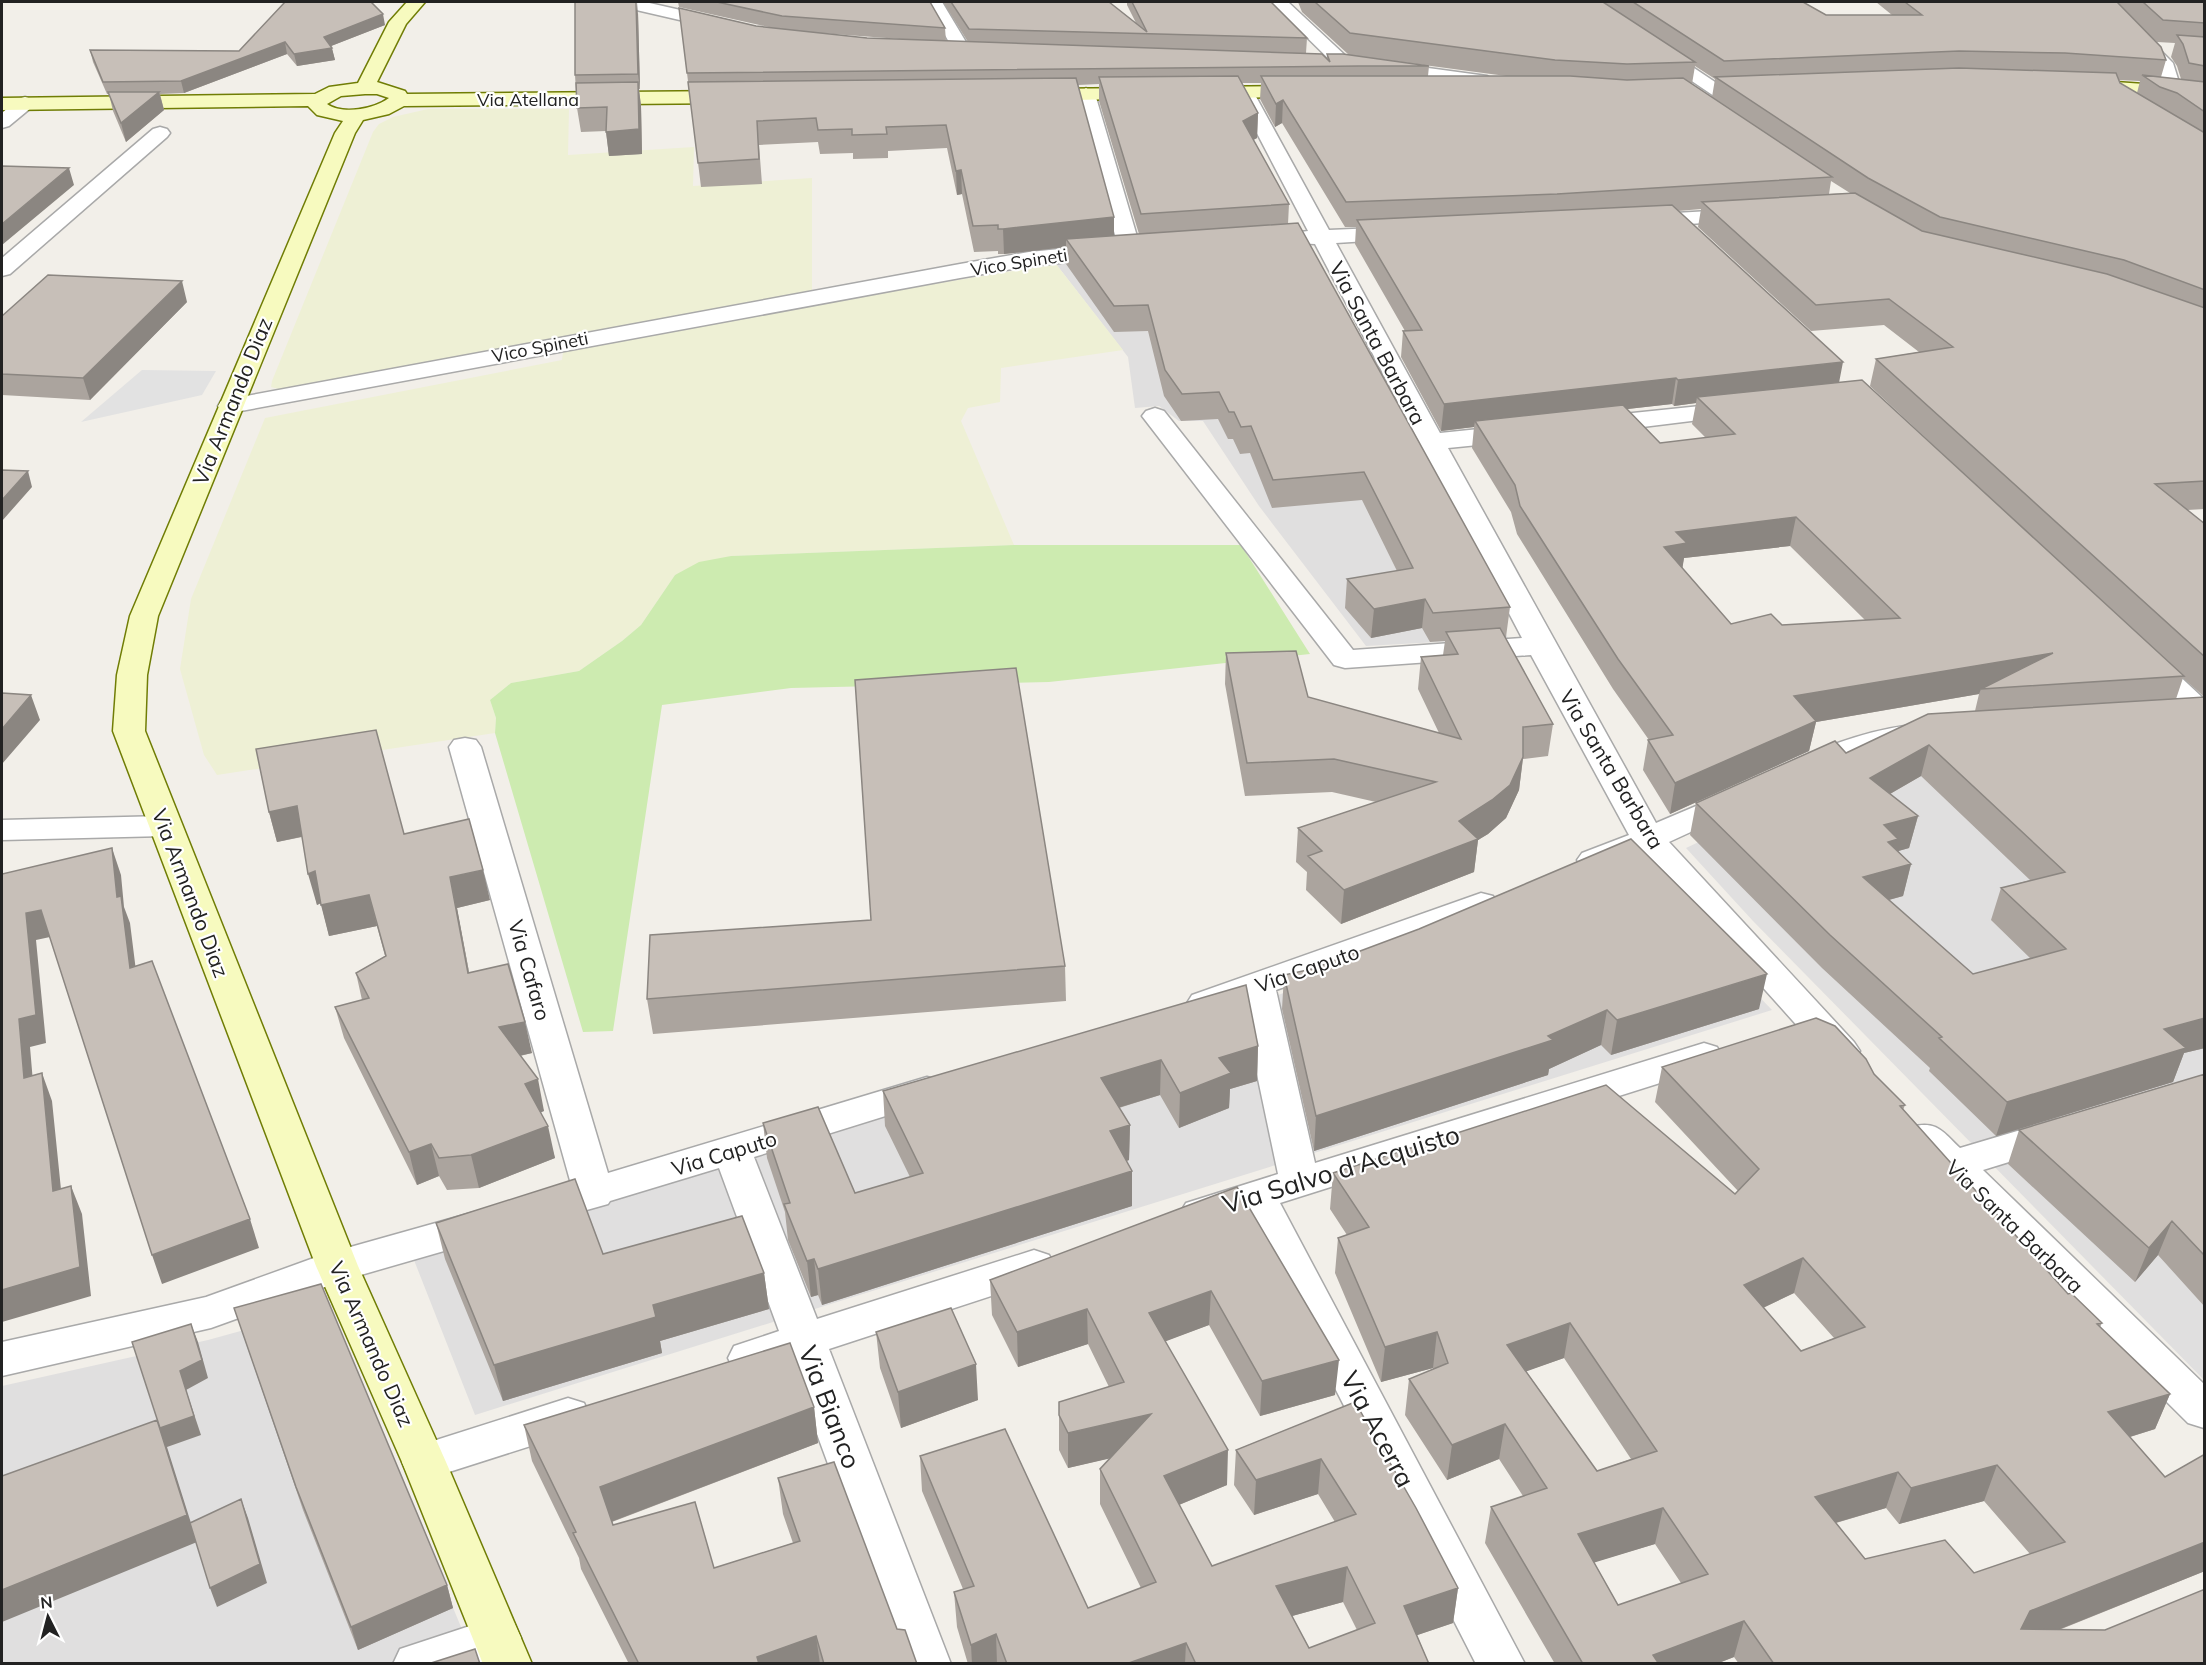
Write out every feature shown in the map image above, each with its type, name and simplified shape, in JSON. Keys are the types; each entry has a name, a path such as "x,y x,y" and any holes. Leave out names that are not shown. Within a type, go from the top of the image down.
{"street":[{"name":"Via Armando Diaz","path":"416,2 398,21 345,133 144,616 132,675 129,731 337,1266 424,1462 503,1651"},
{"path":"634,2 737,28"},
{"path":"934,2 963,52"},
{"path":"1279,2 1342,62"},
{"path":"2103,2 2166,67 2166,98"},
{"path":"1565,5 1586,3 1721,92"},
{"path":"2151,49 2173,50"},
{"path":"939,51 987,53"},
{"path":"1318,62 1342,62 1503,87 1404,90"},
{"path":"2069,84 2119,88 2166,98 2205,98"},
{"path":"2119,88 2122,100 2130,106"},
{"path":"1686,94 1744,90"},
{"path":"2,104 320,100 338,92 360,101 389,108 399,100 398,95 391,91 360,101 328,113 320,110 317,105 320,100"},
{"path":"1188,94 1324,91"},
{"name":"Via Santa Barbara","path":"1245,93 1541,646 1648,839 1797,1028 1863,1073"},
{"path":"1086,94 1130,249"},
{"path":"1015,95 1166,94"},
{"name":"Via Atellana","path":"399,100 754,97"},
{"path":"2,122 25,104"},
{"path":"2,269 160,133"},
{"path":"1619,223 1764,214"},
{"path":"1674,219 1699,243"},
{"path":"1285,239 1426,232"},
{"name":"Vico Spineti","path":"230,406 960,271 1069,254 1154,248"},
{"path":"1575,427 1765,406"},
{"path":"1155,416 1345,659 1541,646"},
{"path":"1432,442 1539,431"},
{"path":"2127,643 2205,716"},
{"path":"2169,718 2205,716"},
{"path":"1562,873 1648,839 1857,744 1894,735 1953,731"},
{"name":"Via Cafaro","path":"465,747 594,1194"},
{"path":"2,830 165,826"},
{"name":"Via Caputo","path":"1172,1014 1257,986 1508,894"},
{"path":"1257,986 1299,1182"},
{"name":"Via Salvo d'Acquisto","path":"1166,1224 1734,1047"},
{"name":"Via Caputo","path":"2,1359 212,1312 337,1266 594,1194 957,1080"},
{"name":"Via Santa Barbara","path":"1903,1115 2205,1412"},
{"path":"1952,1165 2090,1123"},
{"name":"Via Bianco","path":"732,1151 927,1664"},
{"name":"Via Acerra","path":"1256,1195 1501,1664"},
{"path":"715,1369 1064,1257"},
{"path":"424,1462 603,1405"},
{"path":"417,1664 503,1651"}],"shaded area":[{"path":"1302,245 1508,638 1366,646 1259,506 1203,421 1179,421 1159,406 1135,408 1128,357 1056,264 1119,257"},
{"path":"142,370 216,371 202,395 81,422"},
{"path":"2204,729 2204,1380 1753,921 1686,848 1891,751"},
{"path":"1632,865 1772,1010 475,1415 410,1250 1262,1001"},
{"path":"328,1307 476,1663 2,1663 2,1386 208,1340"}],"green space":[{"path":"428,109 569,109 568,155 694,147 693,186 812,178 812,292 282,390 271,387 373,132 379,124 393,117"},
{"path":"1056,264 1123,350 1001,368 1000,402 968,408 961,421 1014,545 731,556 675,575 641,625 579,671 511,683 490,700 496,718 495,733 217,775 204,755 180,669 191,599 265,418 562,360 563,352 903,289"},
{"path":"1014,545 1241,545 1310,654 1049,682 791,688 662,705 613,1031 583,1032 495,733 496,718 490,700 511,683 579,671 641,625 675,575 699,562 731,556"}],"building":[{"path":"285,2 371,2 383,14 324,37 332,48 294,54 285,42 181,81 103,82 90,50 239,51"},
{"path":"575,2 636,2 638,74 575,75"},
{"path":"717,2 930,2 945,28 782,16"},
{"path":"951,2 1109,2 1147,32 1132,2 1271,2 1307,38 969,29"},
{"path":"1315,2 1603,2 1695,62 1627,64 1555,60 1350,33"},
{"path":"1633,2 1803,2 1826,15 1922,15 1905,2 2117,2 2161,47 2166,60 2065,53 1959,51 1724,61"},
{"path":"2143,2 2205,2 2205,23 2163,20"},
{"path":"679,8 756,26 867,38 1322,54 1330,62 1327,54 1343,54 1429,66 687,73"},
{"path":"2177,35 2205,37 2205,66 2189,63 2183,44"},
{"path":"1959,68 2116,73 2120,83 2205,133 2205,290 2124,260 1940,217 1868,178 1715,77"},
{"path":"2142,75 2205,82 2205,112 2177,93 2160,87"},
{"path":"1238,76 1258,113 1243,121 1289,204 1141,214 1099,77"},
{"path":"1261,76 1570,76 1627,80 1683,78 1832,177 1557,194 1346,202 1283,100 1276,104"},
{"path":"1076,78 1114,217 1003,229 998,229 998,225 973,226 961,170 956,171 946,125 886,127 887,134 852,135 852,129 818,130 816,118 757,121 759,159 698,163 688,82"},
{"path":"638,82 639,129 606,132 607,107 577,108 576,83"},
{"path":"108,92 159,92 121,123"},
{"path":"2,166 69,168 2,224"},
{"path":"1855,193 1922,231 2107,274 2205,308 2205,481 2155,484 2205,524 2205,657 1876,359 1953,347 1889,299 1816,305 1702,202"},
{"path":"1672,205 1843,362 1444,404 1403,331 1422,330 1357,220"},
{"path":"1298,223 1510,607 1433,613 1425,599 1374,609 1347,579 1413,568 1364,472 1273,480 1251,426 1241,427 1234,412 1229,412 1219,392 1182,394 1165,370 1148,305 1114,306 1066,239"},
{"path":"48,275 182,281 83,378 2,374 2,316"},
{"path":"1862,380 2184,676 1981,689 2053,653 1794,696 1816,721 1675,783 1648,740 1673,735 1618,659 1520,506 1515,485 1475,421 1623,405 1660,443 1735,434 1697,397","holes":["1796,517 1900,618 1782,625 1771,614 1731,624 1664,547 1687,543 1676,532"]},
{"path":"2,470 28,471 2,500"},
{"path":"1500,628 1553,724 1523,727 1523,757 1510,785 1492,800 1459,821 1478,839 1344,890 1308,856 1322,851 1298,828 1436,782 1334,759 1247,763 1226,653 1296,651 1308,697 1461,739 1421,657 1458,654 1446,632"},
{"path":"1016,668 1065,966 647,999 650,935 871,920 855,680"},
{"path":"2,693 31,695 2,729"},
{"path":"2205,697 2205,1018 2164,1029 2186,1048 2007,1102 1939,1038 1942,1037 1830,935 1696,803 1835,741 1846,753 1928,714","holes":["1929,745 2065,872 2001,888 2066,949 1973,974 1863,877 1911,864 1888,842 1898,839 1884,825 1918,816 1870,778"]},
{"path":"376,730 404,834 469,819 483,870 450,877 468,973 508,964 525,1022 499,1027 538,1079 525,1084 548,1126 471,1155 439,1158 431,1144 409,1152 335,1007 369,998 356,973 386,956 369,895 321,905 315,871 308,874 297,806 269,812 256,749"},
{"path":"1631,839 1767,974 1617,1020 1607,1010 1548,1036 1553,1040 1316,1116 1284,975 1312,969 1419,929"},
{"path":"112,848 117,897 121,896 130,968 152,961 250,1219 152,1255 41,910 26,913 36,1015 19,1019 24,1078 42,1073 53,1191 71,1186 80,1267 2,1290 2,874"},
{"path":"1246,985 1258,1046 1219,1058 1231,1073 1180,1093 1161,1060 1101,1078 1130,1125 1110,1131 1132,1171 818,1269 814,1259 807,1261 784,1204 790,1203 763,1123 818,1107 855,1193 923,1173 883,1091"},
{"path":"1816,1018 1835,1026 1866,1059 1874,1074 1905,1105 1900,1106 2068,1294 2071,1293 2102,1323 2097,1324 2170,1394 2108,1412 2165,1477 2205,1454 2205,1542 2030,1611 2021,1629 2105,1630 2205,1589 2205,1664 1774,1664 1744,1621 1653,1655 1659,1664 1583,1664 1491,1507 1547,1488 1505,1424 1452,1445 1409,1379 1448,1363 1437,1332 1385,1347 1338,1238 1369,1227 1333,1173 1606,1085 1735,1194 1759,1169 1662,1067","holes":["1803,1258 1865,1327 1801,1351 1744,1285","1570,1323 1657,1451 1597,1471 1507,1345","1997,1465 2065,1542 1974,1573 1945,1540 1865,1559 1815,1497 1898,1472 1911,1488","1663,1508 1708,1574 1618,1605 1578,1534"]},
{"path":"2205,1074 2205,1256 2172,1221 2149,1248 2019,1130"},
{"path":"575,1179 603,1254 742,1216 764,1273 653,1305 656,1317 494,1365 436,1223"},
{"path":"1237,1187 1339,1360 1262,1381 1211,1291 1149,1313 1228,1450 1164,1476 1212,1566 1356,1514 1321,1459 1256,1480 1236,1450 1355,1402 1416,1508 1458,1588 1404,1606 1429,1664 1196,1664 1186,1643 1126,1664 1007,1664 996,1634 971,1645 954,1592 974,1586 920,1456 1005,1429 1088,1608 1156,1582 1100,1469 1151,1414 1068,1433 1059,1415 1059,1402 1124,1382 1087,1309 1017,1332 990,1280","holes":["1347,1567 1375,1623 1309,1648 1276,1586"]},
{"path":"321,1284 447,1585 351,1627 296,1487 234,1308"},
{"path":"951,1308 976,1364 898,1392 876,1332"},
{"path":"191,1324 202,1360 180,1371 194,1416 160,1428 132,1342"},
{"path":"790,1343 814,1407 600,1487 613,1525 695,1502 714,1568 800,1541 778,1478 834,1462 897,1629 905,1630 917,1664 824,1664 816,1636 757,1657 759,1664 639,1664 573,1533 576,1532 524,1425"},
{"path":"157,1420 187,1515 2,1590 2,1476"},
{"path":"241,1499 260,1564 210,1588 190,1523"},
{"path":"475,1649 480,1664 428,1664"}]}
